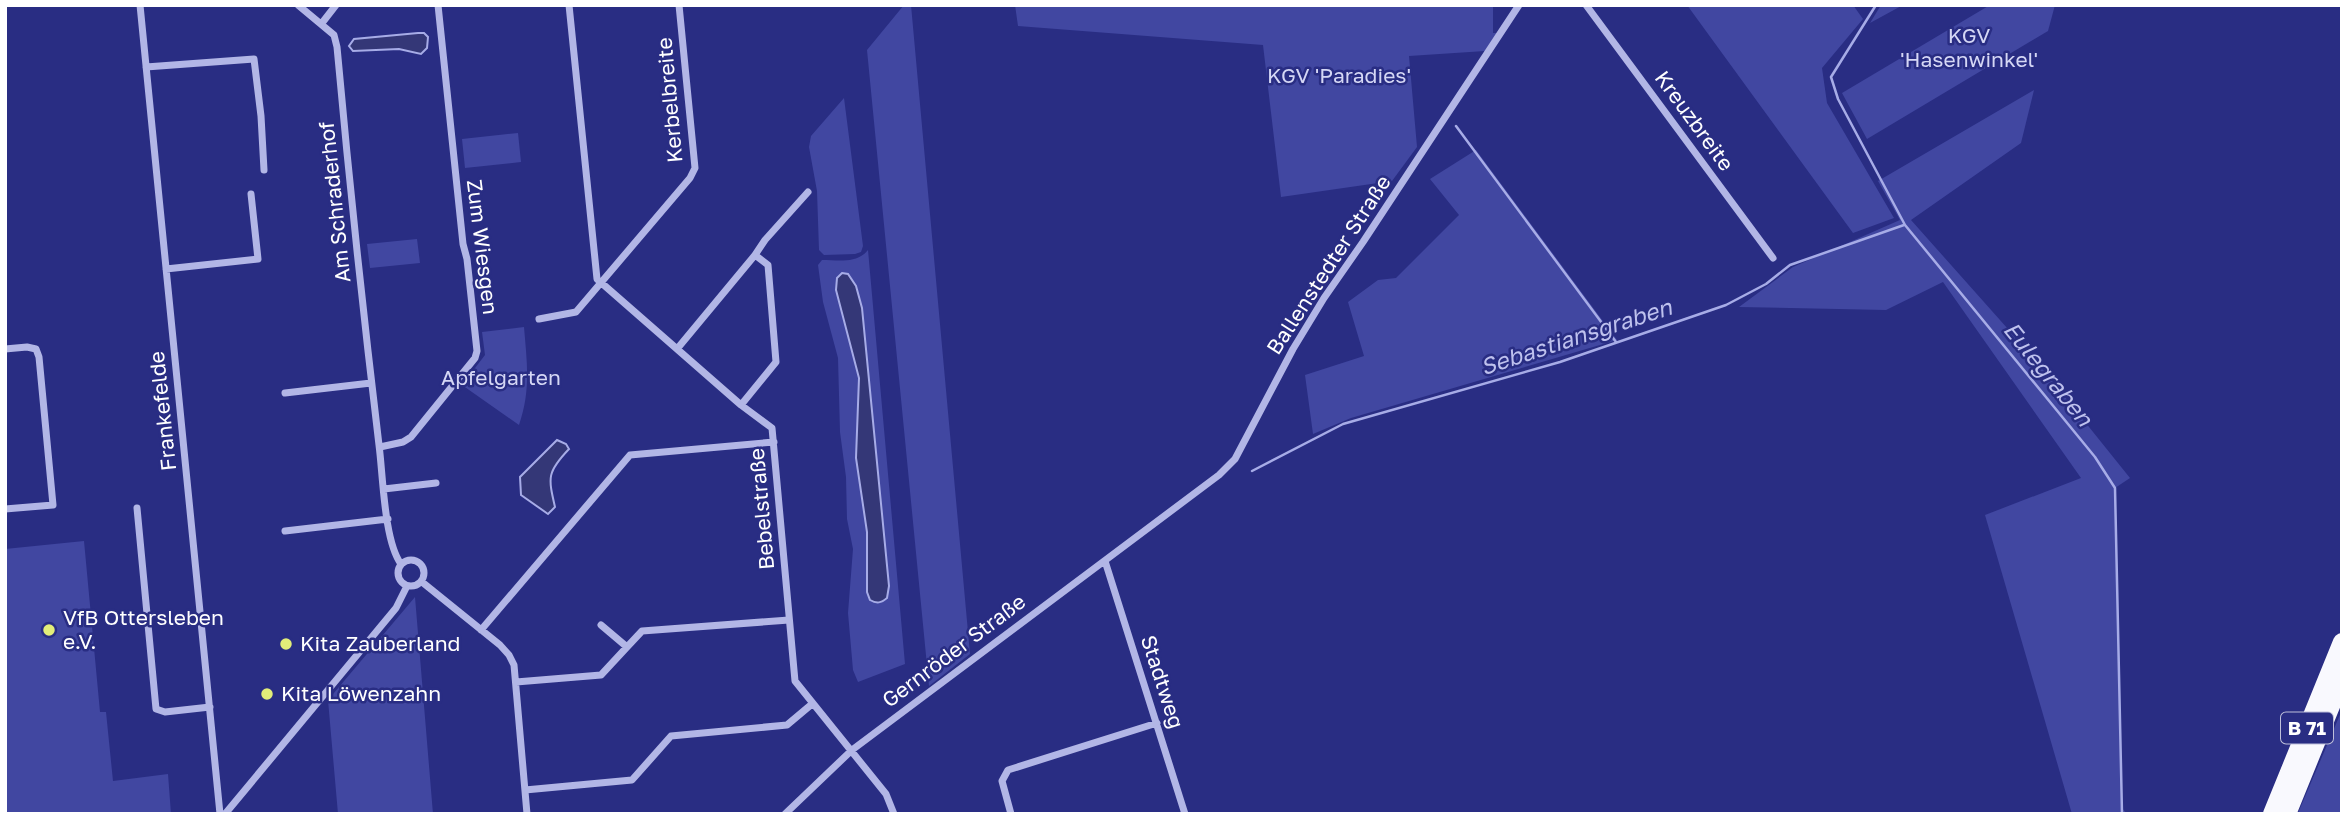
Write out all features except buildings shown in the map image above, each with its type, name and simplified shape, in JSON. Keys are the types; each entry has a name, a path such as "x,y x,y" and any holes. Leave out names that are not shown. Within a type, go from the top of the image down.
{"highway":[{"name":"B 71","path":"2272,814 2342,642"},
{"name":"B 71","path":"2287,814 2342,679"}],"street":[{"name":"Frankefelde","path":"140,5 223,814"},
{"name":"Am Schraderhof","path":"298,5 334,35 337,47 384,489 394,555 401,564 398,568 399,579 407,586"},
{"path":"322,23 336,5"},
{"name":"Zum Wiesgen","path":"380,447 403,442 411,437 475,358 477,351 438,5"},
{"path":"539,319 576,312 600,282 596,271 569,5"},
{"name":"Kerbelbreite","path":"600,282 690,178 695,168 678,5"},
{"name":"Ballenstedter Straße","path":"1152,524 1219,475 1235,459 1293,349 1324,298 1519,5"},
{"name":"Kreuzbreite","path":"1586,5 1773,258"},
{"path":"146,67 254,59 264,170"},
{"path":"677,349 765,240 808,192"},
{"path":"166,269 258,260 251,194"},
{"path":"741,405 776,362 768,265 755,255"},
{"name":"Bebelstraße","path":"600,282 741,405 772,428 794,679 888,798 894,814"},
{"path":"5,349 36,349 39,357 53,505 5,509"},
{"path":"285,393 371,383"},
{"path":"481,631 630,455 774,442"},
{"path":"384,489 436,483"},
{"path":"137,508 156,709 165,712 210,707"},
{"path":"285,531 388,519"},
{"name":"Gernröder Straße","path":"785,814 852,750 1152,524"},
{"path":"223,814 396,608 407,586 422,582 425,574 420,563 411,559 401,564"},
{"name":"Stadtweg","path":"1105,561 1185,814"},
{"path":"422,582 509,655 514,665 527,814"},
{"path":"516,682 601,675 642,631 789,620"},
{"path":"601,625 628,647"},
{"path":"526,790 632,780 671,736 787,725 812,704"},
{"path":"1011,814 1002,781 1008,770 1157,723"}],"green space":[{"path":"904,5 911,5 970,654 929,686 867,50"},
{"name":"KGV 'Paradies'","path":"1015,5 1493,5 1493,33 1497,33 1485,51 1409,56 1417,147 1392,181 1281,197 1263,45 1018,26"},
{"path":"1687,5 1853,5 1863,19 1822,68 1827,103 1894,218 1853,233"},
{"path":"1881,5 1903,5 1870,23"},
{"name":"KGV 'Hasenwinkel'","path":"1990,5 2055,5 2048,31 1867,139 1842,93"},
{"path":"2034,90 2021,143 1911,220 2032,356 2130,478 2115,488 2121,807 2127,814 2072,814 1985,515 2081,478 1943,282 1886,310 1739,307 1793,267 1900,220 1878,181"},
{"path":"844,98 863,246 861,252 855,254 824,255 819,250 817,191 809,147 811,136"},
{"path":"518,133 521,162 465,168 462,139"},
{"path":"1476,150 1617,340 1351,418 1313,434 1305,375 1364,356 1348,302 1378,280 1396,278 1459,215 1430,179"},
{"path":"417,239 420,263 370,268 367,244"},
{"path":"868,250 905,664 858,682 853,670 848,613 853,549 847,519 846,477 840,432 838,358 823,302 818,265 822,260 853,259"},
{"name":"Apfelgarten","path":"524,327 527,388 519,425 462,385 485,355 482,332"},
{"name":"VfB Ottersleben e.V.","path":"84,541 100,712 106,712 113,781 168,774 171,814 5,814 5,549"},
{"path":"415,597 433,814 338,814 328,700"},
{"path":"2342,710 2342,814 2297,814 2298,813"}],"shaded area":[{"path":"424,33 428,37 427,48 421,54 399,49 353,51 349,46 354,39"},
{"path":"842,273 848,274 856,286 862,308 889,586 887,598 879,602 870,600 867,592 867,532 856,458 859,378 836,290 837,278"},
{"path":"557,440 566,444 569,449 551,475 555,507 548,514 521,495 520,477"}],"waterway":[{"name":"Eulegraben","path":"1876,5 1831,77 1838,99 1905,225 2095,457 2115,488 2122,814"},
{"path":"1456,126 1616,342"},
{"name":"Sebastiansgraben","path":"1252,471 1343,424 1560,362 1726,305 1766,284 1790,265 1904,225"}],"place":[{"name":"VfB Ottersleben e.V.","path":"49,630"},
{"name":"Kita Zauberland","path":"286,644"},
{"name":"Kita Löwenzahn","path":"267,694"}]}
